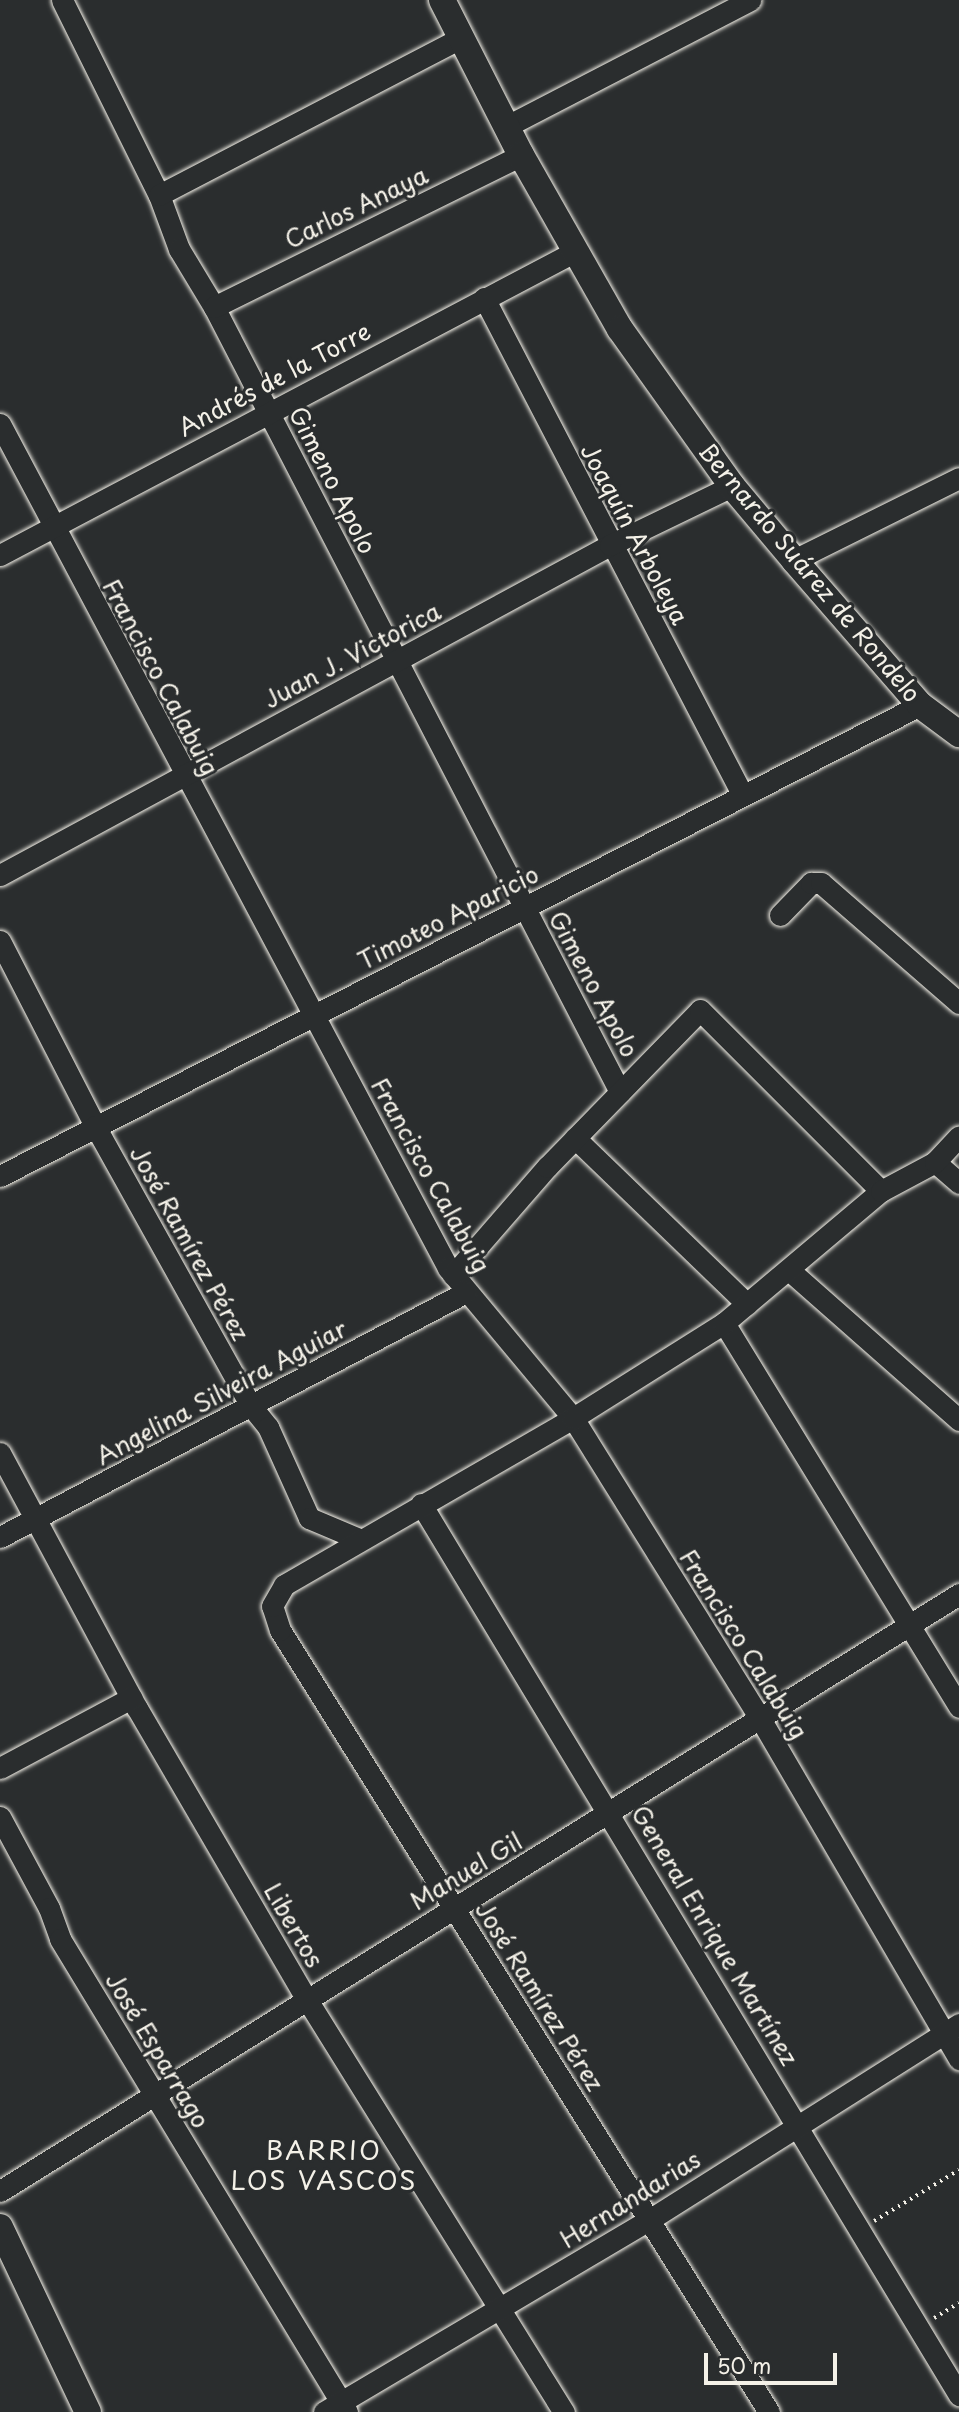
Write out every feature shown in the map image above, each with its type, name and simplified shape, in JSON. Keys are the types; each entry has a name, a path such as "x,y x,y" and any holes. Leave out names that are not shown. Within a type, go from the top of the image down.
{"street":[{"name":"Gimeno Apolo","path":"62,0 159,195 179,249 214,307 620,1092"},
{"name":"Bernardo Suárez de Rondelo","path":"442,0 520,155 620,329 732,486 920,705 959,734"},
{"path":"507,126 750,0"},
{"path":"159,195 461,38"},
{"name":"Carlos Anaya","path":"214,307 520,155"},
{"name":"Andrés de la Torre","path":"0,555 267,411 574,252"},
{"name":"Joaquín Arboleya","path":"484,298 610,545 741,792"},
{"name":"Francisco Calabuig","path":"0,424 183,776 453,1275 573,1418 951,2029 959,2059"},
{"path":"794,560 959,478"},
{"name":"Juan J. Victorica","path":"0,875 610,545 732,486"},
{"name":"Timoteo Aparicio","path":"0,1176 524,907 741,792 920,705"},
{"path":"780,915 811,883 821,883 959,1003"},
{"name":"José Ramírez Pérez","path":"0,941 95,1126 251,1406 268,1427 309,1518 324,1528 361,1539"},
{"path":"453,1275 575,1138 700,1010 881,1192"},
{"path":"361,1539 573,1418 724,1323 881,1192 935,1162 959,1136"},
{"path":"575,1138 747,1304"},
{"path":"935,1162 959,1183"},
{"path":"789,1270 959,1420"},
{"name":"Angelina Silveira Aguiar","path":"0,1536 466,1292"},
{"path":"724,1323 959,1707"},
{"name":"Libertos","path":"0,1453 131,1698 306,1998 564,2412"},
{"name":"General Enrique Martínez","path":"421,1504 800,2125 959,2395"},
{"name":"José Ramírez Pérez","path":"361,1539 284,1585 272,1606 280,1630 769,2412"},
{"name":"Manuel Gil","path":"0,2191 156,2098 306,1998 611,1814 959,1594"},
{"path":"0,1768 131,1698"},
{"name":"José Esparrago","path":"0,1817 49,1908 60,1939 338,2409"},
{"name":"Hernandarias","path":"338,2409 649,2220 951,2029"},
{"path":"0,2227 88,2412"}],"path":[{"path":"861,2229 959,2170"},
{"path":"919,2328 959,2303"}],"district":[{"name":"BARRIO LOS VASCOS","path":"324,2165"}]}
